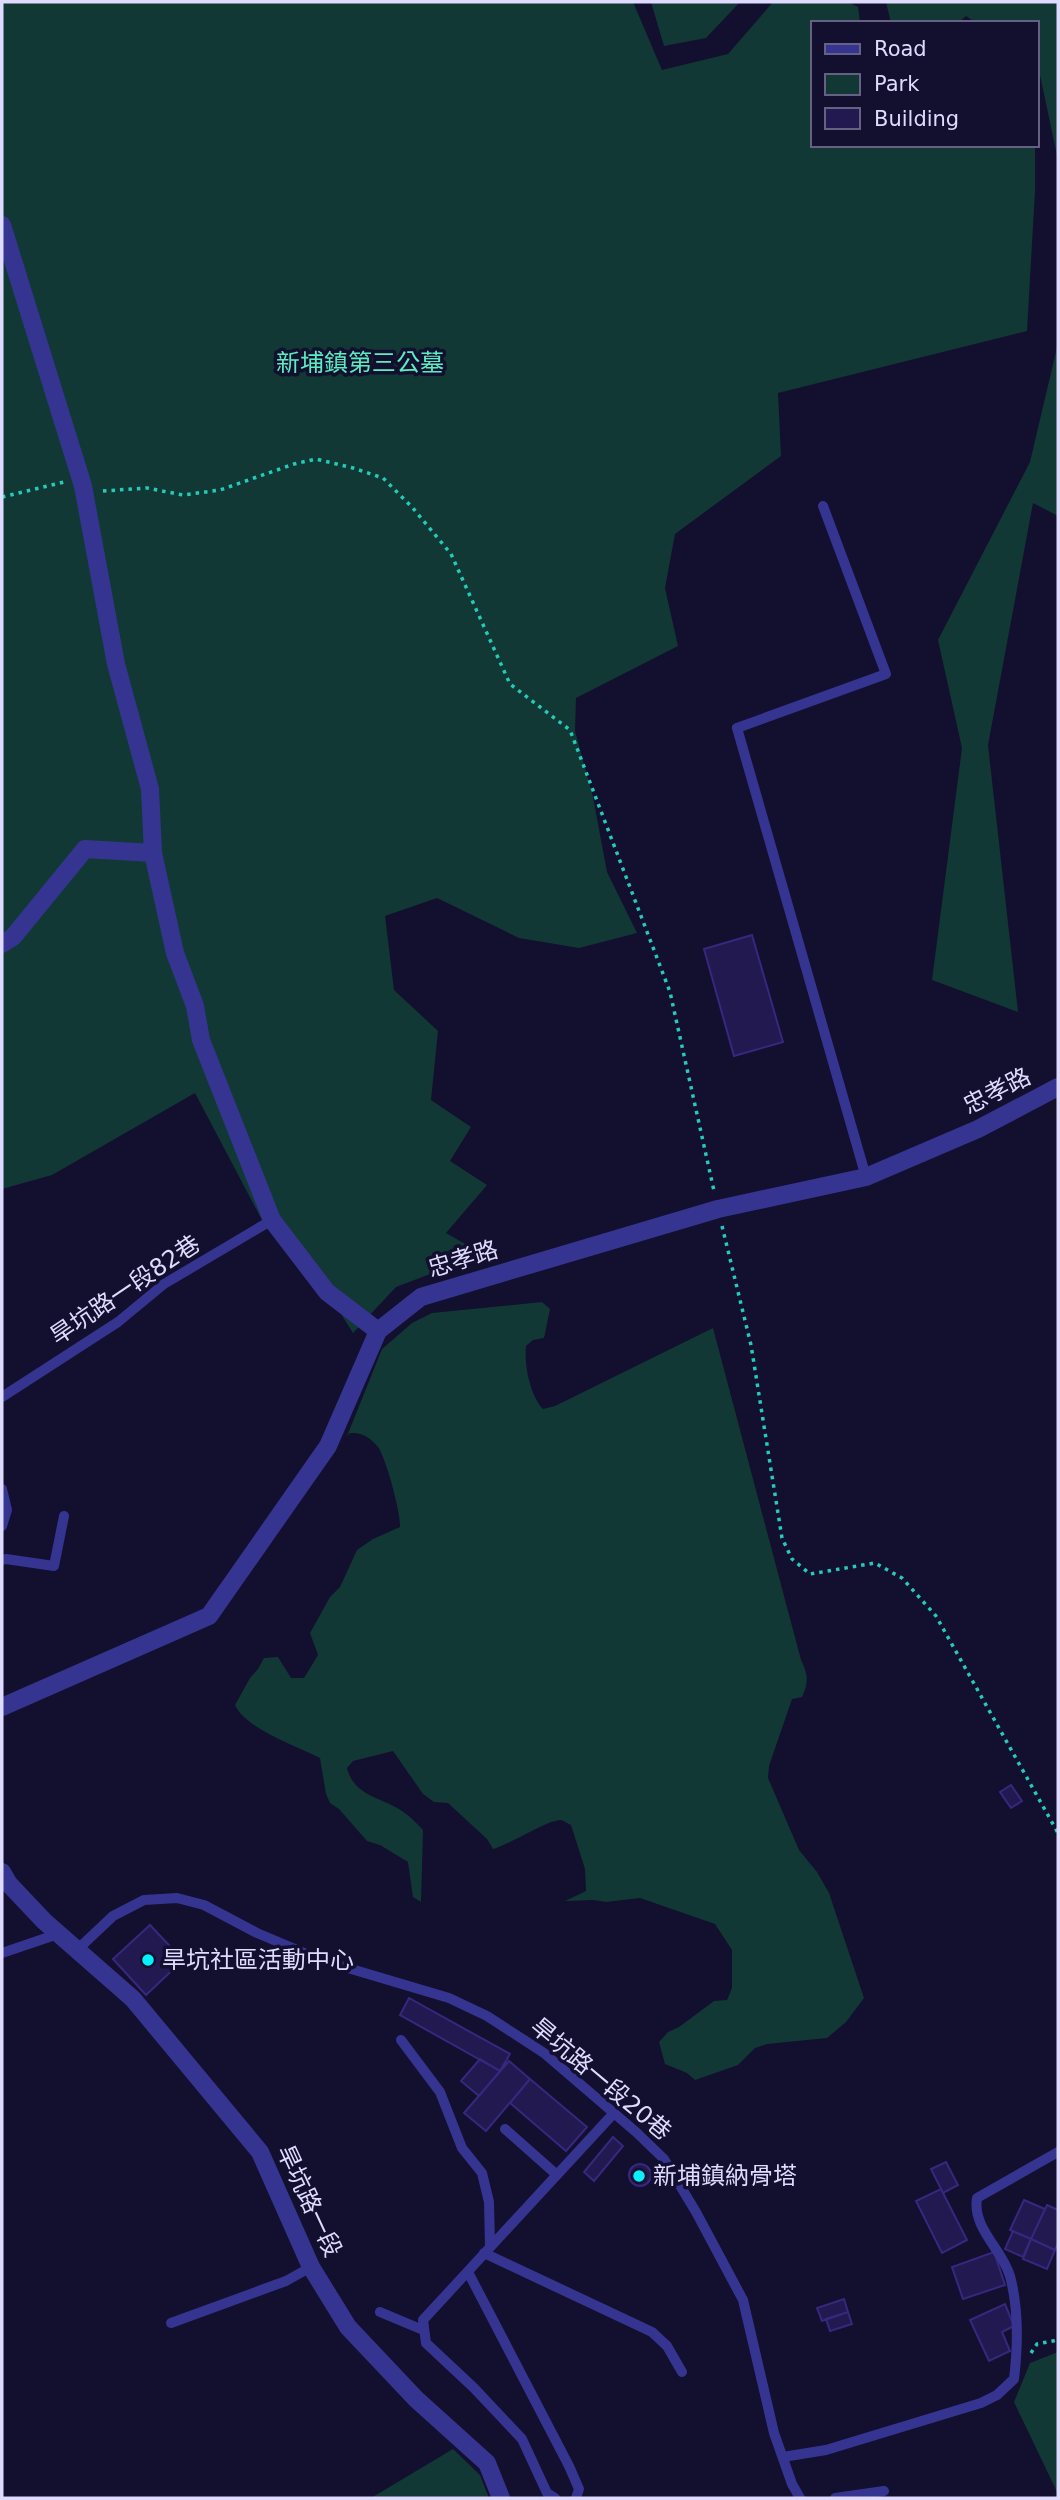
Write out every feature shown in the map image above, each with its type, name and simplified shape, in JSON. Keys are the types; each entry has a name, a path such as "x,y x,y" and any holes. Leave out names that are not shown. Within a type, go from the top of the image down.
{"street":[{"path":"2,225 83,486 116,664 150,789 153,853 175,953 195,1006 201,1040 272,1220 327,1292 378,1331"},
{"path":"2,944 13,937 85,849 153,853"},
{"name":"忠孝路","path":"2,1707 209,1616 328,1446 378,1331 421,1297 718,1209 866,1177 978,1129 1058,1087"},
{"name":"旱坑路一段","path":"2,1872 9,1884 58,1934 133,1999 260,2152 311,2267 348,2327 416,2399 487,2463 501,2498"}],"lane":[{"path":"823,506 886,674 737,728 866,1177"},
{"name":"旱坑路一段82巷","path":"2,1397 118,1322 164,1284 272,1220"},
{"path":"2,1489 7,1510 2,1526"},
{"path":"2,1560 54,1566 64,1516"},
{"name":"旱坑路一段20巷","path":"77,1950 113,1916 144,1900 177,1898 204,1905 257,1933 321,1960 449,1998 488,2016 544,2053 664,2159 696,2212 743,2300 774,2433 800,2498"},
{"path":"2,1953 58,1934"},
{"path":"401,2040 440,2092 462,2148 482,2173 489,2202 488,2250"},
{"path":"555,2498 547,2493 522,2439 474,2388 426,2343 423,2320 614,2113"},
{"path":"505,2129 557,2175"},
{"path":"783,2457 826,2451 981,2403 997,2395 1014,2379 1018,2343 1010,2275 975,2212 977,2199 1058,2151"},
{"path":"488,2250 652,2332 667,2346 682,2372"},
{"path":"171,2323 286,2281 311,2267"},
{"path":"468,2272 569,2466 579,2489 576,2498"},
{"path":"380,2312 423,2330"},
{"path":"835,2498 884,2491"}],"path":[{"path":"2,497 61,482 108,492 147,488 183,495 220,490 316,459 383,478 412,507 451,554 510,684 570,730 670,992 751,1345 782,1538 792,1559 810,1574 875,1563 902,1578 936,1616 1058,1833"},
{"path":"1014,2379 1037,2344 1058,2340"}],"green space":[{"name":"新埔鎮第三公墓","path":"2,2 633,2 662,70 728,54 773,2 848,2 858,7 860,21 811,21 811,147 1035,147 1027,331 778,393 781,456 675,534 665,588 678,646 576,698 575,731 593,797 607,872 637,933 579,948 519,938 437,898 385,916 394,990 438,1031 431,1100 471,1127 450,1161 487,1185 446,1233 483,1254 396,1287 353,1333 334,1303 263,1222 195,1093 52,1175 2,1189"},
{"path":"651,2 740,2 706,38 664,46"},
{"path":"886,2 1057,2 1058,160 1039,70 1039,21 973,21 966,16 960,21 891,21"},
{"path":"1058,343 1058,516 1033,503 988,745 1018,1012 932,980 962,748 938,640 1030,462"},
{"path":"542,1302 550,1309 544,1338 533,1340 526,1346 526,1354 531,1388 543,1409 555,1406 713,1328 806,1674 807,1682 802,1697 792,1699 769,1766 768,1778 799,1850 817,1872 829,1893 864,1998 846,2022 827,2038 767,2044 755,2048 738,2065 695,2080 687,2073 665,2064 659,2042 668,2032 714,2001 727,2000 732,1988 732,1950 715,1924 640,1898 606,1902 565,1901 586,1891 585,1869 571,1825 561,1820 555,1821 493,1849 487,1839 448,1803 434,1802 423,1794 393,1751 353,1761 347,1768 356,1785 369,1795 402,1811 423,1830 421,1902 413,1897 408,1862 380,1845 367,1841 339,1809 330,1803 320,1758 260,1729 241,1714 235,1705 264,1658 278,1657 291,1678 304,1678 318,1655 310,1633 330,1597 340,1587 357,1550 373,1539 400,1527 392,1486 378,1447 362,1435 350,1433 347,1436 382,1349 412,1323 432,1313"},
{"path":"1058,2352 1058,2494 1014,2402 1030,2363"},
{"path":"453,2449 480,2475 489,2498 371,2498"}],"building":[{"path":"752,935 783,1042 734,1056 704,949"},
{"path":"1011,1785 1022,1801 1011,1808 1000,1792"},
{"name":"旱坑社區活動中心","path":"150,1925 183,1960 146,1995 113,1959"},
{"path":"409,1998 510,2054 500,2071 400,2015"},
{"path":"480,2059 500,2071 479,2096 461,2081"},
{"path":"509,2061 530,2079 486,2131 464,2113"},
{"path":"530,2079 587,2127 566,2151 510,2103"},
{"path":"613,2137 623,2146 594,2181 584,2172"},
{"path":"946,2162 958,2185 943,2193 931,2169"},
{"name":"新埔鎮納骨塔","path":"636,2164 644,2164 651,2171 651,2179 644,2186 636,2186 629,2179 629,2171"},
{"path":"941,2189 967,2240 942,2253 916,2201"},
{"path":"1024,2200 1045,2209 1031,2239 1010,2230"},
{"path":"1047,2205 1058,2210 1058,2243 1055,2250 1031,2239"},
{"path":"1013,2231 1031,2239 1023,2257 1005,2249"},
{"path":"1031,2239 1055,2250 1047,2269 1023,2259"},
{"path":"994,2252 1005,2285 963,2299 952,2267"},
{"path":"844,2299 848,2312 822,2321 817,2308"},
{"path":"1005,2304 1014,2326 1002,2332 1010,2351 989,2361 970,2320"},
{"path":"848,2312 852,2324 830,2331 826,2319"}],"place":[{"name":"旱坑社區活動中心","path":"148,1960"},
{"name":"新埔鎮納骨塔","path":"639,2176"}]}
